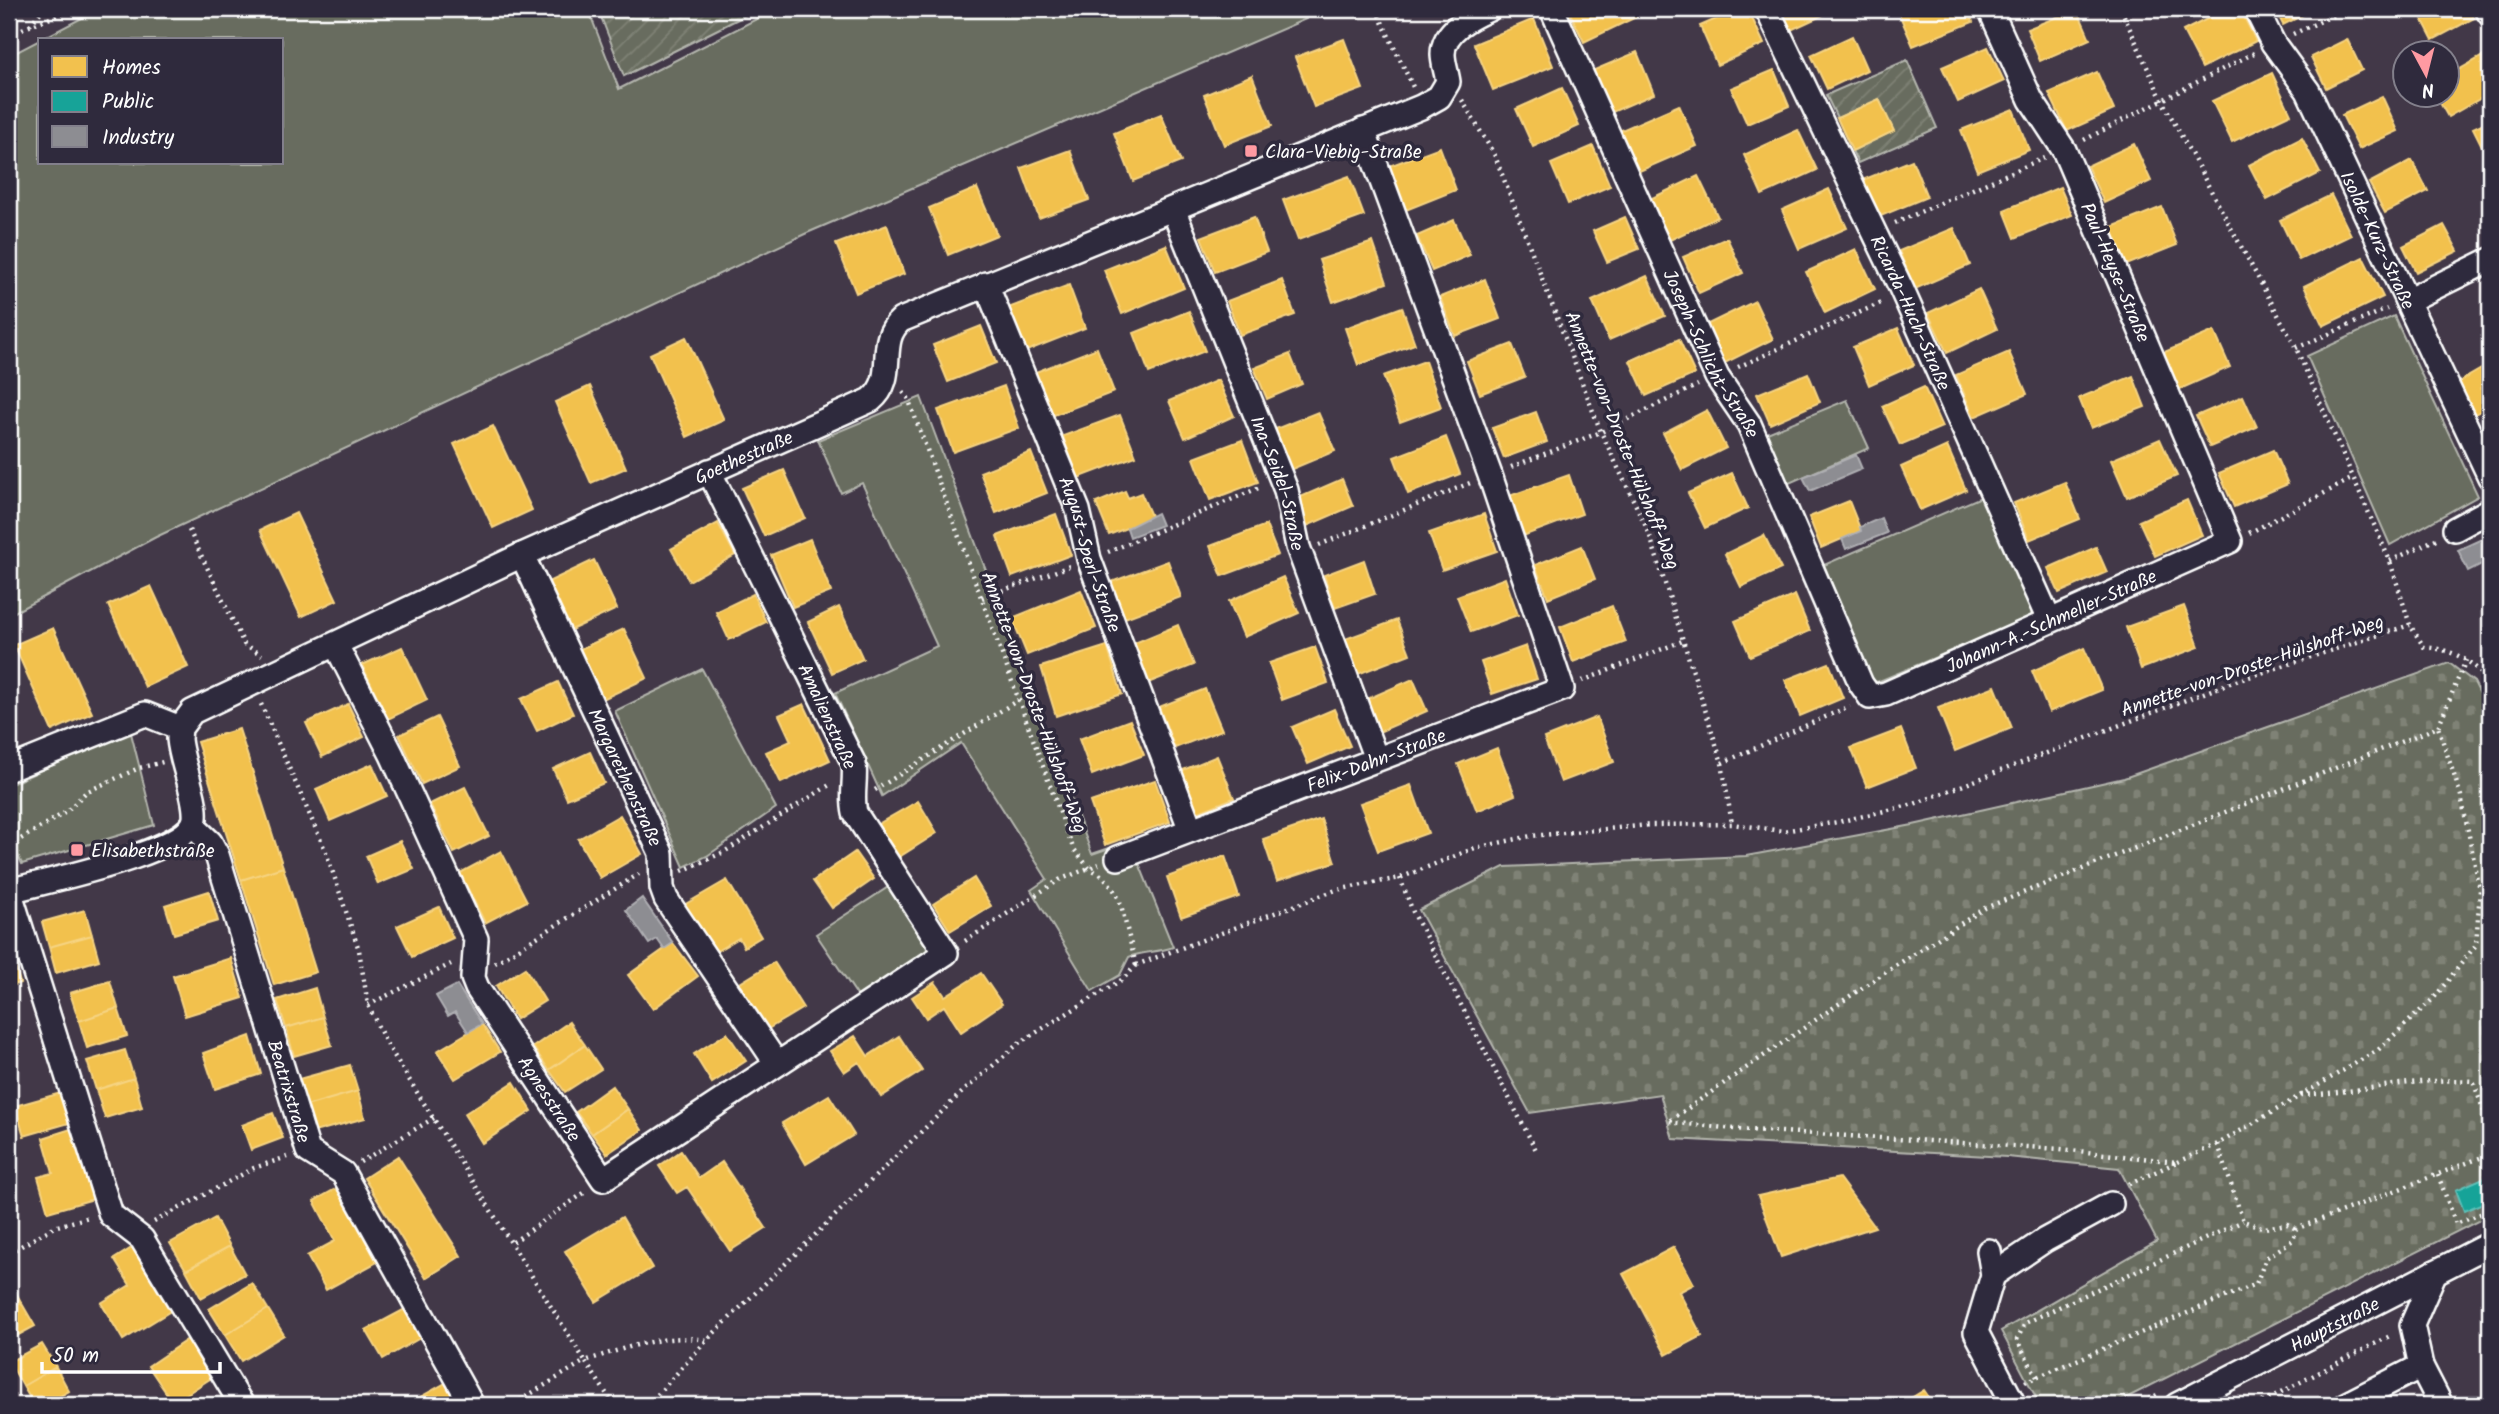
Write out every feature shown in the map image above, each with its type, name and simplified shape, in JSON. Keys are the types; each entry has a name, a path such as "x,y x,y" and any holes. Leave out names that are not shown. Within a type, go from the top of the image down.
{"street":[{"path":"888,373 886,347 895,326 925,308 1173,209 1421,107 1439,97 1448,82 1443,53 1449,38 1458,26 1489,9"},
{"name":"Joseph-Schlicht-Straße","path":"1552,9 1717,377 1749,424 1855,671 1870,697"},
{"name":"Ricarda-Huch-Straße","path":"1767,9 1875,231 2049,620"},
{"name":"Paul-Heyse-Straße","path":"1990,9 2031,100 2064,150 2230,541"},
{"name":"Isolde-Kurz-Straße","path":"2256,9 2273,43 2308,90 2490,477"},
{"path":"2487,9 2490,15"},
{"path":"1363,130 1490,475 1562,689"},
{"name":"Ina-Seidel-Straße","path":"1173,209 1282,480 1298,547 1376,759"},
{"path":"2407,301 2490,260"},
{"name":"August-Sperl-Straße","path":"986,284 1078,510 1089,559 1190,828"},
{"name":"Goethestraße","path":"180,729 192,712 284,668 522,555 871,400 884,388 888,373"},
{"name":"Amalienstraße","path":"709,471 854,764 856,777 852,800"},
{"path":"2455,529 2490,510"},
{"name":"Johann-A.-Schmeller-Straße","path":"1870,697 1886,694 2230,541"},
{"name":"Margarethenstraße","path":"522,555 661,853 661,874 666,900 776,1064"},
{"name":"Agnesstraße","path":"336,645 392,755 476,939 473,966 477,988 603,1179"},
{"name":"Felix-Dahn-Straße","path":"1118,858 1190,828 1562,689"},
{"path":"9,769 145,714 180,729 180,757 195,816 193,825 173,842 155,849 9,890 111,1215 142,1239 242,1405"},
{"path":"603,1179 946,953 855,813 852,800"},
{"name":"Beatrixstraße","path":"193,825 211,842 217,855 308,1151 343,1173 472,1405"},
{"path":"1993,1275 2045,1240 2111,1205"},
{"name":"Hauptstraße","path":"2177,1405 2490,1244"},
{"path":"1989,1251 1993,1275 1976,1332 2009,1399"},
{"path":"2435,1272 2412,1325 2421,1366 2441,1405"},
{"path":"2345,1405 2421,1366"}],"path":[{"path":"30,26 43,9"},
{"path":"9,34 74,9"},
{"path":"1376,9 1421,107"},
{"name":"Annette-von-Droste-Hülshoff-Weg","path":"888,373 908,398 1073,848 1089,868 1103,876 1120,901 1136,965 1336,890 1400,878 1475,848 1531,836 1650,825 1732,824 1783,831 1838,822 1914,804 2230,683 2410,625 2390,561 2296,348 2162,100 2121,9"},
{"path":"1875,231 2064,150 2273,43 2347,9"},
{"name":"Annette-von-Droste-Hülshoff-Weg","path":"1448,82 1469,109 1495,156 1601,432 1649,533 1723,763 1732,824"},
{"path":"1298,547 1318,545 1601,432 1889,299 1901,288"},
{"path":"2296,348 2407,301"},
{"path":"2230,541 2353,478"},
{"path":"982,598 1089,559 1282,480"},
{"path":"2390,561 2455,529"},
{"path":"189,530 244,644 284,668"},
{"path":"2410,625 2424,647 2447,649 2483,674 2490,685"},
{"path":"1562,689 1685,640"},
{"path":"2129,1184 2218,1144 2378,1050 2434,998 2476,945 2480,890 2478,877 2461,796 2438,727 2466,660"},
{"path":"251,684 326,852 359,950 368,1005 385,1041 614,1405"},
{"path":"1723,763 1870,697"},
{"path":"852,800 880,788 1018,700"},
{"path":"2177,1162 2060,1149 1761,1131 1668,1122 1870,983 1985,908 2438,727"},
{"path":"9,846 66,812 86,792 139,768 180,757"},
{"path":"368,1005 447,963 473,966 499,963 638,874 685,871 705,862 826,785 856,777"},
{"path":"946,953 1059,880 1089,868"},
{"path":"1400,878 1413,912 1536,1150"},
{"path":"649,1405 707,1340 958,1096 1019,1043 1123,979 1136,965"},
{"path":"2298,1095 2349,1093 2450,1079 2473,1081 2490,1128"},
{"path":"343,1173 434,1118"},
{"path":"2218,1144 2243,1221"},
{"path":"9,1254 54,1227 97,1214 125,1225 149,1225 254,1168 308,1151"},
{"path":"2037,1377 2017,1340 2025,1323 2243,1221 2265,1228 2287,1224 2296,1229 2490,1154"},
{"path":"2438,1175 2456,1224 2490,1209"},
{"path":"513,1242 603,1179"},
{"path":"2009,1399 2037,1377 2256,1284 2266,1258 2293,1240 2296,1229"},
{"path":"2256,1405 2412,1325"},
{"path":"512,1405 585,1361 643,1343 685,1336 707,1340"}],"green space":[{"path":"99,9 588,9 619,89 776,9 1296,9 1306,19 807,233 156,537 9,615 9,56 38,41 38,164 284,164 284,38 43,38"},
{"path":"598,9 758,9 624,76"},
{"path":"1907,60 1937,128 1858,163 1852,151 1893,131 1879,99 1837,118 1826,95"},
{"path":"2394,316 2478,496 2390,545 2307,356"},
{"path":"921,397 1092,854 1130,841 1173,947 1129,957 1120,975 1092,991 1031,890 1047,879 961,743 882,796 835,693 937,646 862,483 841,493 818,440"},
{"path":"1847,400 1869,448 1787,484 1767,433"},
{"path":"1981,497 2032,607 2031,617 1877,682 1870,678 1824,565"},
{"path":"2449,663 2474,682 2490,714 2488,1216 2112,1405 2040,1405 2001,1331 2157,1241 2119,1168 2007,1157 1673,1139 1660,1094 1530,1113 1419,910 1504,867 1746,856 1913,825 2124,778"},
{"path":"702,669 776,808 707,856 684,867 615,711"},
{"path":"130,729 154,825 22,864 9,836 9,785"},
{"path":"893,884 928,943 925,957 861,1001 816,934"}],"building: Homes":[{"path":"1568,9 1632,9 1636,17 1584,42"},
{"path":"1739,9 1748,9 1764,44 1717,65 1700,26"},
{"path":"1780,9 1836,9 1791,30"},
{"path":"1897,9 1968,9 1973,22 1913,46"},
{"path":"2077,9 2090,39 2040,61 2027,29"},
{"path":"2227,9 2240,9 2256,41 2202,68 2183,31"},
{"path":"2275,9 2315,9 2283,25"},
{"path":"2417,9 2469,9 2474,18 2432,38"},
{"path":"1534,19 1553,66 1493,90 1474,44"},
{"path":"1852,36 1867,70 1827,89 1811,55"},
{"path":"1344,39 1363,89 1314,107 1295,57"},
{"path":"2347,39 2362,70 2326,88 2311,57"},
{"path":"1988,47 2004,81 1958,102 1942,67"},
{"path":"1637,52 1654,94 1610,113 1592,71"},
{"path":"2483,56 2490,70 2490,93 2448,117 2443,108 2460,108 2460,69"},
{"path":"1774,70 1789,106 1747,124 1731,88"},
{"path":"2097,72 2114,110 2067,131 2049,93"},
{"path":"2272,73 2291,114 2232,142 2212,101"},
{"path":"1252,75 1272,126 1224,145 1204,95"},
{"path":"1562,88 1579,126 1533,147 1516,109"},
{"path":"2382,96 2398,131 2359,149 2342,115"},
{"path":"1879,99 1894,131 1852,151 1837,118"},
{"path":"1679,105 1697,146 1635,173 1617,132"},
{"path":"2013,109 2029,150 1977,171 1961,130"},
{"path":"1161,114 1181,162 1133,181 1114,133"},
{"path":"2490,120 2490,160 2489,160 2473,128"},
{"path":"1798,130 1817,170 1762,195 1744,155"},
{"path":"2302,138 2320,173 2267,200 2249,165"},
{"path":"2134,144 2151,181 2104,203 2087,166"},
{"path":"1593,146 1610,186 1568,204 1551,164"},
{"path":"1440,147 1456,190 1406,210 1389,166"},
{"path":"1070,150 1089,200 1039,218 1021,168"},
{"path":"1912,160 1927,197 1876,218 1860,181"},
{"path":"2412,160 2428,191 2385,213 2369,183"},
{"path":"1349,176 1364,216 1298,240 1283,200"},
{"path":"1698,176 1718,217 1670,240 1650,199"},
{"path":"2060,187 2072,215 2015,238 2004,210"},
{"path":"977,188 997,235 948,255 929,208"},
{"path":"1829,189 1847,228 1799,249 1782,210"},
{"path":"2331,195 2351,235 2299,260 2280,220"},
{"path":"2162,207 2177,245 2124,266 2109,228"},
{"path":"1254,217 1267,252 1215,272 1201,237"},
{"path":"1625,217 1639,249 1607,262 1593,231"},
{"path":"1454,220 1470,255 1432,271 1417,236"},
{"path":"887,225 904,274 856,293 836,244"},
{"path":"2444,225 2458,251 2416,272 2403,246"},
{"path":"1954,228 1970,265 1915,289 1899,251"},
{"path":"1727,238 1743,273 1699,293 1683,257"},
{"path":"1373,242 1387,283 1333,302 1319,260"},
{"path":"1166,245 1184,288 1122,314 1104,270"},
{"path":"1856,249 1875,289 1825,313 1806,272"},
{"path":"2363,257 2383,297 2323,326 2304,286"},
{"path":"1647,276 1665,316 1609,340 1592,301"},
{"path":"1485,279 1500,319 1455,336 1440,297"},
{"path":"1282,280 1295,315 1240,335 1227,301"},
{"path":"1069,285 1085,328 1024,352 1008,308"},
{"path":"1979,289 1997,329 1947,353 1928,313"},
{"path":"1755,301 1773,339 1723,364 1704,326"},
{"path":"1402,307 1415,344 1358,365 1345,328"},
{"path":"1189,311 1205,351 1149,373 1134,333"},
{"path":"981,326 996,363 948,382 933,345"},
{"path":"1898,328 1914,365 1869,385 1853,347"},
{"path":"2214,331 2230,367 2178,390 2162,353"},
{"path":"686,337 724,420 687,437 650,354"},
{"path":"1679,339 1695,374 1646,396 1630,361"},
{"path":"1512,344 1525,377 1480,394 1467,361"},
{"path":"1097,348 1114,392 1049,417 1033,373"},
{"path":"2009,352 2027,394 1974,417 1956,375"},
{"path":"1290,354 1302,384 1267,399 1254,368"},
{"path":"1425,361 1441,407 1400,422 1383,376"},
{"path":"2490,364 2490,419 2484,409 2475,414 2457,383"},
{"path":"1808,373 1820,402 1770,424 1757,394"},
{"path":"2133,376 2145,407 2091,428 2079,398"},
{"path":"1218,380 1234,416 1185,438 1169,401"},
{"path":"590,386 626,468 591,483 555,402"},
{"path":"1004,386 1019,428 953,452 938,410"},
{"path":"1924,387 1942,427 1900,445 1882,406"},
{"path":"2243,396 2257,427 2210,447 2196,416"},
{"path":"1707,410 1726,448 1682,470 1663,433"},
{"path":"1318,412 1335,451 1285,472 1268,432"},
{"path":"1536,412 1547,442 1504,458 1492,428"},
{"path":"1120,415 1136,456 1078,478 1063,436"},
{"path":"493,426 532,510 493,528 454,444"},
{"path":"1446,437 1460,474 1408,494 1394,457"},
{"path":"2160,439 2177,476 2127,497 2111,460"},
{"path":"1242,440 1258,482 1210,500 1194,458"},
{"path":"1947,446 1966,490 1920,510 1901,467"},
{"path":"2273,450 2288,484 2234,507 2219,473"},
{"path":"1031,452 1047,493 996,513 980,472"},
{"path":"784,470 805,518 764,536 742,488"},
{"path":"1732,473 1748,508 1705,528 1688,493"},
{"path":"1569,475 1582,514 1523,536 1509,496"},
{"path":"1342,479 1353,506 1307,526 1296,499"},
{"path":"2065,482 2080,519 2029,540 2014,503"},
{"path":"1125,491 1128,498 1141,493 1152,518 1109,535 1096,503"},
{"path":"2187,500 2202,535 2155,556 2139,521"},
{"path":"1849,501 1861,531 1821,548 1809,517"},
{"path":"296,513 337,600 301,617 260,530"},
{"path":"1056,514 1071,555 1012,577 997,536"},
{"path":"1484,514 1497,551 1442,570 1429,533"},
{"path":"718,523 735,555 689,581 671,549"},
{"path":"1266,525 1278,555 1222,576 1210,546"},
{"path":"1764,535 1781,569 1741,587 1725,554"},
{"path":"810,539 831,592 793,607 771,555"},
{"path":"1582,546 1595,579 1548,598 1535,565"},
{"path":"2096,547 2107,572 2059,593 2048,568"},
{"path":"594,560 617,609 571,630 548,582"},
{"path":"1364,560 1375,594 1335,608 1324,575"},
{"path":"1168,561 1181,597 1125,618 1111,582"},
{"path":"1283,577 1299,613 1244,637 1229,601"},
{"path":"1505,578 1518,615 1471,632 1457,596"},
{"path":"151,586 188,667 145,687 108,605"},
{"path":"1081,590 1096,628 1027,655 1012,618"},
{"path":"753,594 766,622 729,640 716,612"},
{"path":"1795,595 1810,631 1750,656 1735,621"},
{"path":"1612,606 1626,642 1573,662 1560,627"},
{"path":"2184,606 2199,647 2141,669 2126,627"},
{"path":"839,607 863,659 832,673 808,622"},
{"path":"1397,620 1410,654 1358,674 1345,639"},
{"path":"1178,625 1194,665 1148,683 1132,644"},
{"path":"53,628 92,713 52,731 14,645"},
{"path":"624,629 647,678 603,699 580,649"},
{"path":"1107,646 1122,694 1056,716 1041,667"},
{"path":"1526,646 1537,679 1492,694 1481,662"},
{"path":"402,647 427,700 388,719 362,665"},
{"path":"1315,647 1328,683 1282,700 1269,663"},
{"path":"2084,648 2102,690 2049,712 2032,671"},
{"path":"1829,663 1843,698 1800,716 1785,680"},
{"path":"1413,679 1427,711 1379,732 1365,700"},
{"path":"558,682 573,714 537,731 521,699"},
{"path":"1995,686 2012,728 1955,751 1938,708"},
{"path":"1205,689 1222,730 1175,748 1159,707"},
{"path":"348,704 364,737 322,757 306,723"},
{"path":"804,704 830,760 781,783 766,752 791,741 779,715"},
{"path":"1334,709 1350,746 1308,764 1292,727"},
{"path":"437,717 460,766 422,784 399,735"},
{"path":"1597,717 1614,762 1561,782 1544,738"},
{"path":"1130,720 1144,755 1092,775 1079,739"},
{"path":"239,729 283,867 241,880 197,742"},
{"path":"1901,729 1916,768 1867,787 1851,748"},
{"path":"1497,748 1515,795 1477,811 1458,764"},
{"path":"590,752 604,783 567,799 553,769"},
{"path":"1217,756 1234,798 1194,814 1178,772"},
{"path":"372,764 387,796 330,821 316,789"},
{"path":"1155,780 1170,822 1105,845 1090,802"},
{"path":"1411,785 1428,833 1378,851 1360,803"},
{"path":"465,787 489,836 454,853 430,804"},
{"path":"918,801 937,833 899,857 878,824"},
{"path":"620,815 642,854 600,878 578,839"},
{"path":"1321,819 1335,862 1277,881 1263,839"},
{"path":"400,841 414,869 378,884 366,856"},
{"path":"501,851 527,901 485,923 460,873"},
{"path":"855,852 874,879 832,908 813,881"},
{"path":"1225,856 1239,897 1181,917 1167,877"},
{"path":"283,867 316,972 274,985 241,880"},
{"path":"974,878 991,906 950,931 933,904"},
{"path":"727,880 761,937 744,947 739,938 710,955 682,906"},
{"path":"209,891 218,921 174,934 165,905"},
{"path":"439,907 453,938 412,957 397,926"},
{"path":"85,910 92,935 49,947 42,922"},
{"path":"92,935 99,960 56,973 49,947"},
{"path":"673,943 698,976 653,1009 628,975"},
{"path":"9,946 20,983 9,987"},
{"path":"231,958 243,998 185,1016 173,976"},
{"path":"774,962 803,1008 763,1032 735,986"},
{"path":"525,968 545,1001 516,1019 496,986"},
{"path":"981,973 1002,1004 961,1032 944,1006 926,1018 912,997 935,982 945,996"},
{"path":"110,981 118,1008 79,1021 70,993"},
{"path":"315,988 323,1017 286,1028 277,1000"},
{"path":"118,1008 127,1036 87,1048 79,1021"},
{"path":"323,1017 332,1045 294,1056 286,1028"},
{"path":"569,1022 585,1045 549,1070 533,1047"},
{"path":"482,1024 500,1052 455,1079 437,1051"},
{"path":"727,1033 746,1061 712,1083 694,1054"},
{"path":"250,1036 261,1074 215,1089 203,1053"},
{"path":"855,1036 868,1056 899,1036 922,1071 881,1097 859,1062 844,1072 830,1051"},
{"path":"585,1045 601,1069 565,1092 549,1070"},
{"path":"125,1050 134,1078 96,1090 87,1061"},
{"path":"350,1065 358,1091 306,1106 299,1079"},
{"path":"134,1078 142,1107 105,1118 96,1090"},
{"path":"514,1082 532,1111 482,1143 464,1114"},
{"path":"612,1086 628,1109 592,1134 576,1112"},
{"path":"68,1091 76,1121 24,1136 15,1106"},
{"path":"358,1091 365,1118 314,1132 306,1106"},
{"path":"829,1095 854,1135 806,1164 782,1123"},
{"path":"628,1109 642,1130 607,1154 592,1134"},
{"path":"273,1113 283,1138 251,1150 242,1125"},
{"path":"77,1127 97,1198 48,1212 38,1177 53,1173 43,1138"},
{"path":"681,1151 699,1178 722,1162 766,1228 730,1251 687,1187 677,1193 659,1166"},
{"path":"398,1156 461,1256 426,1278 364,1178"},
{"path":"1839,1178 1875,1227 1781,1257 1758,1196"},
{"path":"337,1188 377,1262 326,1290 307,1256 335,1241 314,1201"},
{"path":"622,1217 652,1268 596,1302 565,1251"},
{"path":"215,1218 230,1246 186,1270 170,1243"},
{"path":"135,1246 174,1309 123,1340 101,1303 130,1285 114,1259"},
{"path":"230,1246 245,1274 201,1298 186,1270"},
{"path":"1674,1247 1694,1284 1679,1292 1702,1336 1666,1355 1623,1274"},
{"path":"9,1280 21,1302 9,1309"},
{"path":"252,1283 268,1309 225,1335 209,1309"},
{"path":"21,1302 35,1326 9,1340 9,1309"},
{"path":"268,1309 284,1335 241,1361 225,1335"},
{"path":"405,1309 422,1337 383,1359 366,1330"},
{"path":"191,1337 216,1375 173,1403 148,1366"},
{"path":"42,1344 56,1367 23,1386 9,1362"},
{"path":"56,1367 69,1391 45,1405 34,1405 23,1386"},
{"path":"449,1381 462,1405 406,1405"},
{"path":"1924,1390 1934,1405 1900,1405"}],"building: Public":[{"path":"2490,1175 2490,1200 2464,1211 2456,1190"}],"building: Industry":[{"path":"1856,455 1862,469 1810,491 1803,477"},
{"path":"1157,513 1162,525 1130,537 1127,528"},
{"path":"1881,518 1887,533 1846,549 1842,539"},
{"path":"2486,537 2490,546 2490,560 2468,571 2458,550"},
{"path":"642,898 673,943 664,949 657,939 649,944 626,910"},
{"path":"457,985 482,1024 468,1032 455,1012 448,1016 436,996"}],"place":[{"name":"Clara-Viebig-Straße","path":"1251,151"},
{"name":"Elisabethstraße","path":"77,850"}]}
